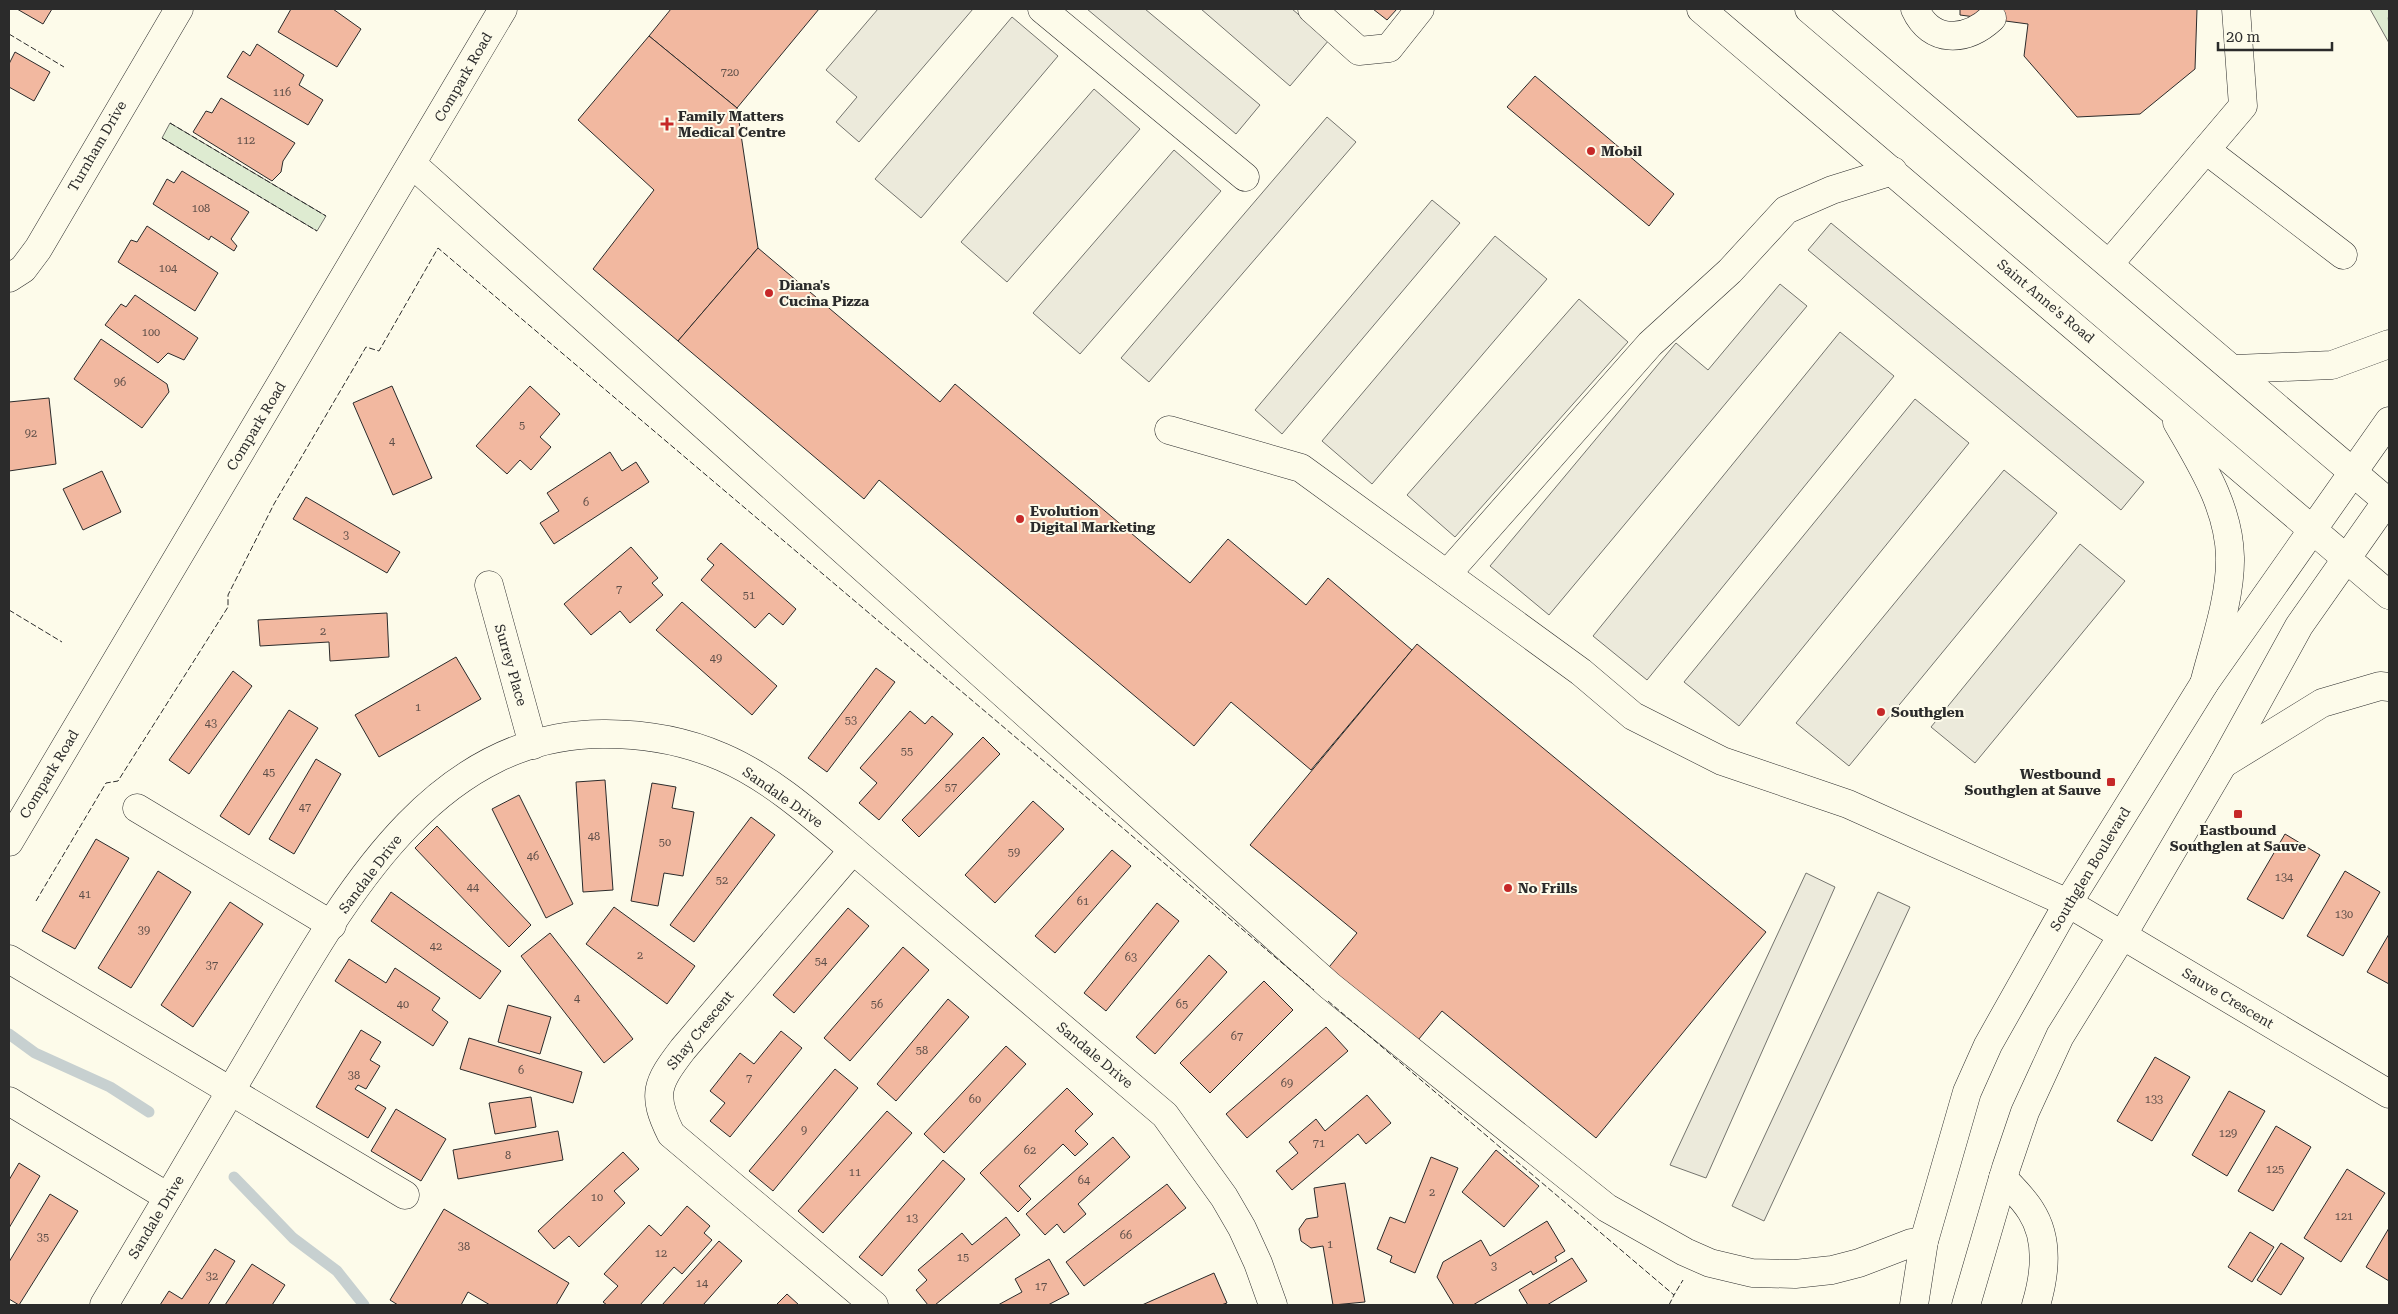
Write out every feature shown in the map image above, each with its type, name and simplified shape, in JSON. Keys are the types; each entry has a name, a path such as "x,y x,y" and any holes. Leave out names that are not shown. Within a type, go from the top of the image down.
{"street":[{"name":"Turnham Drive","path":"9,278 23,268 38,249 179,9"},
{"name":"Compark Road","path":"9,842 503,9"},
{"path":"1042,9 1245,177"},
{"path":"1312,9 1358,51 1389,48 1420,9"},
{"name":"Saint Anne's Road","path":"1700,9 1893,171 2389,595"},
{"path":"1808,9 2235,369 2353,473 2389,500 2299,626 2223,764 2122,936 2060,1036 2025,1112 2003,1178 1966,1305"},
{"path":"1915,9 1924,23 1936,32 1951,36 1966,35 1980,29 1992,18"},
{"path":"2110,263 2243,106 2236,9"},
{"path":"2206,150 2343,255"},
{"path":"412,164 1330,986 1607,1208 1664,1242 1694,1256 1710,1263 1752,1273 1796,1274 1832,1270 1859,1263 1911,1243 1924,1241"},
{"path":"1447,574 1650,344 1730,271 1786,210 1832,190 1893,171"},
{"path":"2235,369 2332,365 2389,344"},
{"path":"2166,404 2208,476 2222,512 2230,556 2222,615 2204,684"},
{"name":"Southglen Boulevard","path":"1914,1305 1924,1241 1966,1092 1988,1045 2068,903 2204,684 2389,421"},
{"name":"Sauve Crescent","path":"1169,430 1302,468 1581,672 1633,716 1722,762 1848,804 2068,903 2389,1094"},
{"name":"Surrey Place","path":"489,585 533,745"},
{"path":"2223,764 2322,703 2380,686 2389,687"},
{"name":"Sandale Drive","path":"104,1305 332,924 383,852 420,812 441,793 485,764 508,752 588,734 635,734 677,742 722,757 762,779 806,810 1165,1115 1224,1197 1238,1220 1258,1263 1272,1305"},
{"path":"137,808 332,924"},
{"name":"Shay Crescent","path":"854,850 682,1049 666,1070 658,1092 660,1113 671,1134 874,1305"},
{"path":"9,959 405,1196"},
{"path":"9,1101 168,1198"},
{"path":"2003,1178 2032,1211 2041,1238 2045,1263 2036,1305"}],"green space":[{"path":"2370,9 2389,9 2389,43"},
{"path":"170,123 326,216 317,231 162,138"}],"shaded area":[{"path":"878,9 973,9 859,142 836,122 857,97 826,70"},
{"path":"1087,9 1145,9 1260,105 1236,134"},
{"path":"1201,9 1292,9 1329,40 1290,86"},
{"path":"1012,17 1058,56 921,218 875,179"},
{"path":"1094,89 1140,129 1007,282 961,242"},
{"path":"1327,117 1356,142 1149,382 1121,358"},
{"path":"1174,150 1221,191 1080,354 1033,313"},
{"path":"1432,200 1460,223 1282,434 1255,410"},
{"path":"1831,223 2144,482 2121,510 1808,250"},
{"path":"1495,236 1547,279 1372,484 1322,441"},
{"path":"1780,284 1807,306 1549,615 1490,566 1676,343 1708,370"},
{"path":"1579,299 1628,342 1455,537 1407,495"},
{"path":"1840,332 1894,376 1647,680 1593,636"},
{"path":"1915,399 1969,443 1739,726 1684,682"},
{"path":"2004,470 2057,513 1849,766 1796,723"},
{"path":"2080,544 2125,581 1975,763 1931,727"},
{"path":"1806,873 1835,887 1706,1178 1670,1165"},
{"path":"1878,892 1910,907 1764,1221 1732,1206"}],"building":[{"path":"17,9 52,9 43,24"},
{"path":"291,9 333,9 361,29 337,67 278,32"},
{"path":"671,9 819,9 737,108 649,36"},
{"path":"1373,9 1397,9 1387,20"},
{"path":"1960,9 2197,9 2195,69 2140,114 2077,117 2024,56 2028,24 1960,15"},
{"path":"649,36 737,108 758,248 678,341 593,269 654,190 578,120"},
{"path":"257,44 304,75 299,85 323,100 308,125 227,77 243,51 250,56"},
{"path":"15,52 50,72 34,101 9,87 9,64"},
{"name":"Mobil","path":"1535,76 1674,194 1649,226 1507,107"},
{"path":"221,98 295,143 283,161 281,172 272,181 193,132 206,111 212,113"},
{"path":"182,171 249,212 231,239 237,246 234,251 211,236 209,240 153,204 167,179 174,183"},
{"path":"147,226 218,273 195,311 118,262 131,240 137,242"},
{"name":"Evolution Digital Marketing","path":"758,248 940,402 955,384 1190,583 1228,539 1306,605 1328,578 1412,650 1311,770 1231,702 1194,746 879,480 864,499 678,341"},
{"path":"135,295 198,338 184,360 168,353 158,363 105,325 121,304 126,307"},
{"path":"101,339 167,384 169,392 142,428 74,379"},
{"path":"392,386 432,478 393,495 353,403"},
{"path":"530,386 560,414 540,437 551,447 531,470 520,460 507,474 476,446"},
{"path":"49,398 56,464 9,471 9,402"},
{"path":"610,452 622,471 636,462 649,482 554,544 540,523 559,511 547,493"},
{"path":"102,471 121,512 83,530 63,489"},
{"path":"306,497 400,552 387,573 293,519"},
{"path":"721,543 796,609 783,625 769,613 755,628 701,580 714,565 707,559"},
{"path":"631,547 658,578 652,583 663,595 630,623 620,611 591,635 564,604"},
{"path":"682,602 777,686 752,715 656,630"},
{"path":"387,613 389,657 330,661 329,642 260,646 258,620"},
{"name":"No Frills","path":"1417,644 1766,932 1596,1138 1442,1011 1414,1045 1325,972 1357,933 1250,845"},
{"path":"456,657 481,699 379,757 355,715"},
{"path":"876,668 895,682 827,772 808,758"},
{"path":"233,671 252,686 189,774 169,760"},
{"path":"289,710 318,728 249,835 220,816"},
{"path":"910,711 925,724 932,716 953,734 879,820 859,803 877,783 860,768"},
{"path":"983,737 1000,754 919,837 902,820"},
{"path":"316,759 341,774 294,854 269,839"},
{"path":"605,780 613,890 583,892 576,782"},
{"path":"652,783 676,787 672,808 694,812 683,876 664,873 658,906 631,901"},
{"path":"519,795 573,904 546,918 492,809"},
{"path":"1033,801 1064,829 995,903 965,875"},
{"path":"751,817 775,835 694,942 670,925"},
{"path":"437,826 531,925 509,947 415,848"},
{"path":"2285,834 2320,855 2283,919 2247,899"},
{"path":"96,839 129,858 75,949 42,931"},
{"path":"1112,850 1131,866 1055,953 1035,936"},
{"path":"158,871 191,892 131,988 98,968"},
{"path":"2345,871 2380,892 2343,956 2307,936"},
{"path":"391,892 501,971 480,999 371,921"},
{"path":"230,902 263,924 193,1027 161,1005"},
{"path":"1157,903 1179,921 1106,1011 1084,993"},
{"path":"614,907 695,966 667,1004 586,944"},
{"path":"848,908 869,926 794,1013 773,995"},
{"path":"550,933 633,1039 604,1063 521,956"},
{"path":"2389,934 2389,984 2367,972"},
{"path":"903,947 929,970 850,1061 824,1038"},
{"path":"1209,955 1227,972 1155,1054 1136,1037"},
{"path":"349,959 386,983 395,968 440,998 432,1010 448,1022 433,1046 335,981"},
{"path":"1264,981 1293,1010 1210,1093 1180,1063"},
{"path":"948,999 969,1017 896,1101 877,1084"},
{"path":"508,1005 551,1017 540,1054 498,1042"},
{"path":"1326,1027 1348,1051 1247,1138 1226,1114"},
{"path":"361,1030 381,1042 370,1060 380,1066 366,1089 358,1085 355,1089 386,1108 368,1138 316,1107"},
{"path":"781,1031 802,1048 730,1137 710,1121 725,1103 710,1091 740,1053 754,1064"},
{"path":"469,1038 582,1072 573,1103 460,1069"},
{"path":"1006,1046 1026,1064 944,1153 924,1134"},
{"path":"2155,1057 2190,1077 2152,1141 2117,1121"},
{"path":"835,1069 858,1088 773,1191 749,1171"},
{"path":"1067,1088 1093,1114 1075,1131 1088,1144 1075,1156 1063,1144 1019,1186 1031,1199 1018,1212 980,1173"},
{"path":"2229,1091 2265,1111 2227,1176 2192,1155"},
{"path":"1367,1095 1391,1123 1366,1144 1358,1134 1292,1190 1276,1171 1298,1153 1289,1142 1316,1119 1325,1131"},
{"path":"531,1097 536,1127 495,1134 489,1103"},
{"path":"396,1109 446,1139 421,1181 371,1151"},
{"path":"887,1111 912,1133 823,1233 798,1211"},
{"path":"2276,1126 2311,1147 2273,1211 2238,1191"},
{"path":"558,1131 563,1160 458,1179 453,1150"},
{"path":"1113,1137 1130,1157 1078,1204 1086,1214 1064,1233 1057,1224 1045,1235 1026,1214"},
{"path":"1496,1150 1539,1186 1504,1227 1462,1192"},
{"path":"623,1152 639,1169 614,1191 625,1203 579,1247 569,1236 554,1249 538,1231"},
{"path":"1431,1157 1458,1168 1415,1273 1390,1262 1392,1256 1377,1249 1390,1217 1405,1223"},
{"path":"943,1160 965,1179 882,1276 859,1257"},
{"path":"19,1163 40,1176 9,1228 9,1180"},
{"path":"2347,1169 2385,1193 2341,1262 2304,1238"},
{"path":"1345,1183 1365,1302 1333,1305 1323,1246 1311,1248 1301,1241 1299,1229 1306,1219 1318,1217 1314,1188"},
{"path":"1167,1184 1186,1208 1084,1286 1066,1262"},
{"path":"50,1194 78,1211 19,1305 9,1299 9,1262"},
{"path":"687,1206 710,1226 704,1233 712,1240 682,1274 674,1267 640,1305 607,1305 603,1302 618,1286 604,1274 649,1225 661,1236"},
{"path":"444,1209 569,1283 556,1305 490,1305 468,1292 461,1305 398,1305 390,1300"},
{"path":"1006,1217 1020,1235 935,1305 928,1305 916,1290 927,1280 918,1270 962,1233 972,1245"},
{"path":"1547,1221 1565,1251 1555,1257 1557,1261 1533,1275 1531,1271 1473,1305 1454,1305 1437,1277 1443,1262 1481,1240 1490,1256"},
{"path":"2389,1228 2389,1281 2366,1267"},
{"path":"2250,1232 2274,1247 2252,1282 2228,1267"},
{"path":"719,1241 742,1261 703,1305 662,1305"},
{"path":"2281,1243 2304,1258 2281,1295 2257,1280"},
{"path":"215,1249 235,1261 208,1305 160,1305 169,1291 182,1299"},
{"path":"1572,1258 1587,1281 1547,1305 1528,1305 1519,1290"},
{"path":"1049,1259 1069,1294 1048,1305 998,1305 1022,1292 1015,1279"},
{"path":"252,1264 285,1285 272,1305 225,1305"},
{"path":"1214,1273 1227,1303 1221,1305 1142,1305"},
{"path":"787,1294 799,1305 776,1305"}],"waterway":[{"path":"9,1034 35,1053 110,1087 149,1112"},
{"path":"234,1177 293,1238 337,1271 364,1305"}],"fence":[{"path":"9,34 64,67"},
{"path":"170,123 326,216"},
{"path":"162,138 317,231"},
{"path":"36,901 106,783 118,781 228,607 228,595 274,504 366,347 379,351 438,248 1314,990"},
{"path":"9,610 62,642"},
{"path":"1328,1001 1674,1295 1683,1280"},
{"path":"1669,1305 1674,1295"}],"place":[{"name":"Family Matters Medical Centre","path":"667,124"},
{"name":"Mobil","path":"1591,151"},
{"name":"Diana's Cucina Pizza","path":"769,293"},
{"name":"Evolution Digital Marketing","path":"1020,519"},
{"name":"Southglen","path":"1881,712"},
{"name":"Westbound Southglen at Sauve","path":"2111,782"},
{"name":"Eastbound Southglen at Sauve","path":"2238,814"},
{"name":"No Frills","path":"1508,888"}]}
